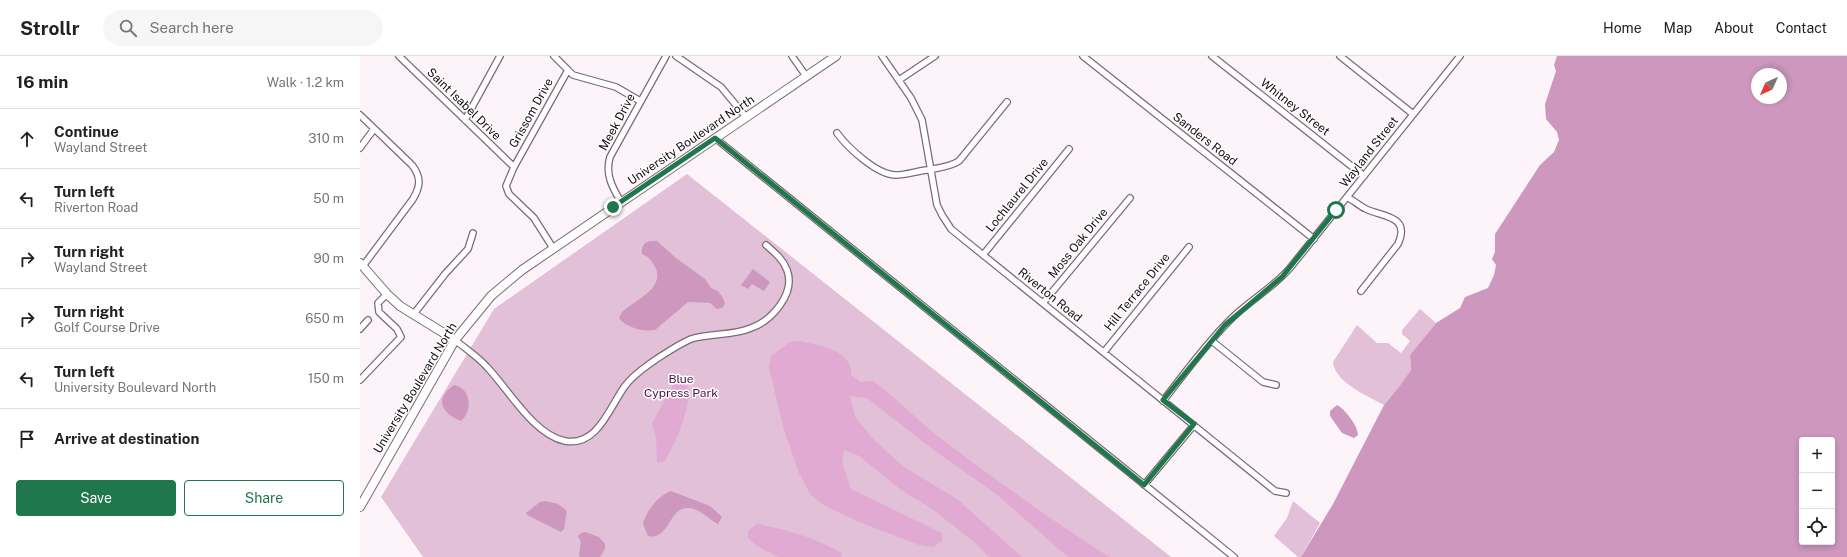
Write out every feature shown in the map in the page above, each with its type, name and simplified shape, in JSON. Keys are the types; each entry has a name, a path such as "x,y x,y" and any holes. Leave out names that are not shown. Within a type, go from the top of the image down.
{"street":[{"name":"Saint Isabel Drive","path":"399,56 514,167"},
{"path":"465,120 500,56"},
{"path":"554,56 578,78 605,83 616,87 640,101"},
{"name":"Meek Drive","path":"621,202 610,181 608,161 666,56"},
{"path":"676,56 721,87 746,117"},
{"path":"792,56 806,76"},
{"name":"University Boulevard North","path":"360,508 455,340 491,296 515,274 836,56"},
{"name":"Riverton Road","path":"882,56 911,98 922,120 934,193 942,215 956,234 1194,424 1275,491 1286,493"},
{"path":"899,80 935,56"},
{"name":"Sanders Road","path":"1083,56 1314,239"},
{"name":"Whitney Street","path":"1212,56 1364,176"},
{"path":"1340,56 1413,114"},
{"name":"Wayland Street","path":"1163,400 1234,316 1282,277 1460,56"},
{"name":"Grissom Drive","path":"553,248 534,218 507,191 507,182 568,70"},
{"path":"837,133 848,146 878,169 886,173 898,175 954,165 960,161 1007,102"},
{"path":"360,115 416,170 419,182 418,190 413,199 361,264 386,294 413,315 455,340 484,364 542,430 558,439 573,442 588,437 599,426 631,379 662,356 693,339 750,329 770,317 778,307 787,290 788,271 780,258 766,245"},
{"path":"360,148 374,129"},
{"path":"715,138 1234,557"},
{"name":"Lochlaurel Drive","path":"983,255 1069,149"},
{"path":"1347,197 1369,210 1390,216 1395,220 1401,229 1398,244 1361,291"},
{"name":"Moss Oak Drive","path":"1043,303 1130,198"},
{"path":"413,315 445,274 468,249 473,233"},
{"name":"Hill Terrace Drive","path":"1104,352 1189,247"},
{"path":"360,380 400,340 400,334 397,329 379,312 378,303 386,294"},
{"path":"360,329 368,320"},
{"path":"1212,341 1264,382 1276,385"},
{"path":"1144,485 1194,424"}],"green space":[{"name":"Blue Cypress Park","path":"687,174 1171,557 423,557 381,497 494,309"},
{"path":"1420,309 1436,323 1410,355 1411,370 1384,405 1353,388 1335,370 1333,362 1357,325 1377,343 1388,343 1401,353 1410,341 1402,334 1402,330"},
{"path":"800,341 828,348 842,355 850,366 851,375 861,382 873,381 956,450 1043,513 1109,557 1068,557 995,493 935,451 867,398 850,396 855,417 874,440 904,467 957,499 1022,557 989,557 973,541 932,509 901,490 859,456 844,450 842,462 851,489 942,533 942,541 933,547 919,545 859,522 825,506 810,494 799,473 784,430 769,368 771,356 790,342"},
{"path":"683,382 690,390 684,418 674,445 665,461 657,463 656,437 652,423 673,385"},
{"path":"1293,501 1320,523 1301,557 1298,557 1274,536 1287,518"},
{"path":"757,524 790,531 811,539 842,553 841,557 779,557 758,547 748,538 748,531"}],"shaded area":[{"path":"1557,56 1847,56 1847,557 1301,557 1333,504 1384,405 1411,370 1410,355 1436,323 1460,308 1465,297 1488,288 1494,275 1496,265 1492,259 1495,252 1495,234 1540,165 1554,152 1559,140 1557,132 1546,119 1545,104 1556,71 1554,65"},
{"path":"657,241 676,258 705,279 711,288 718,291 725,304 722,308 717,309 710,303 688,302 655,330 631,327 622,321 619,318 622,312 648,293 656,281 657,274 655,267 650,259 642,254 642,248 645,243"},
{"path":"753,269 770,282 764,291 752,284 748,289 741,285"},
{"path":"454,385 464,390 468,400 469,406 461,421 449,414 442,405 444,395"},
{"path":"1337,405 1347,414 1356,427 1358,435 1354,438 1342,433 1330,416 1330,411"},
{"path":"671,491 710,506 722,517 718,524 692,508 682,509 660,534 648,536 643,524 647,514 657,500"},
{"path":"546,501 558,504 567,511 564,529 561,532 527,515 526,513 540,502"},
{"path":"585,532 599,537 605,544 605,549 600,557 580,557 581,542 578,536"}],"route":[{"path":"613,207 715,138 1144,485 1194,424 1163,400 1225,325 1249,303 1282,277 1336,210"}]}
